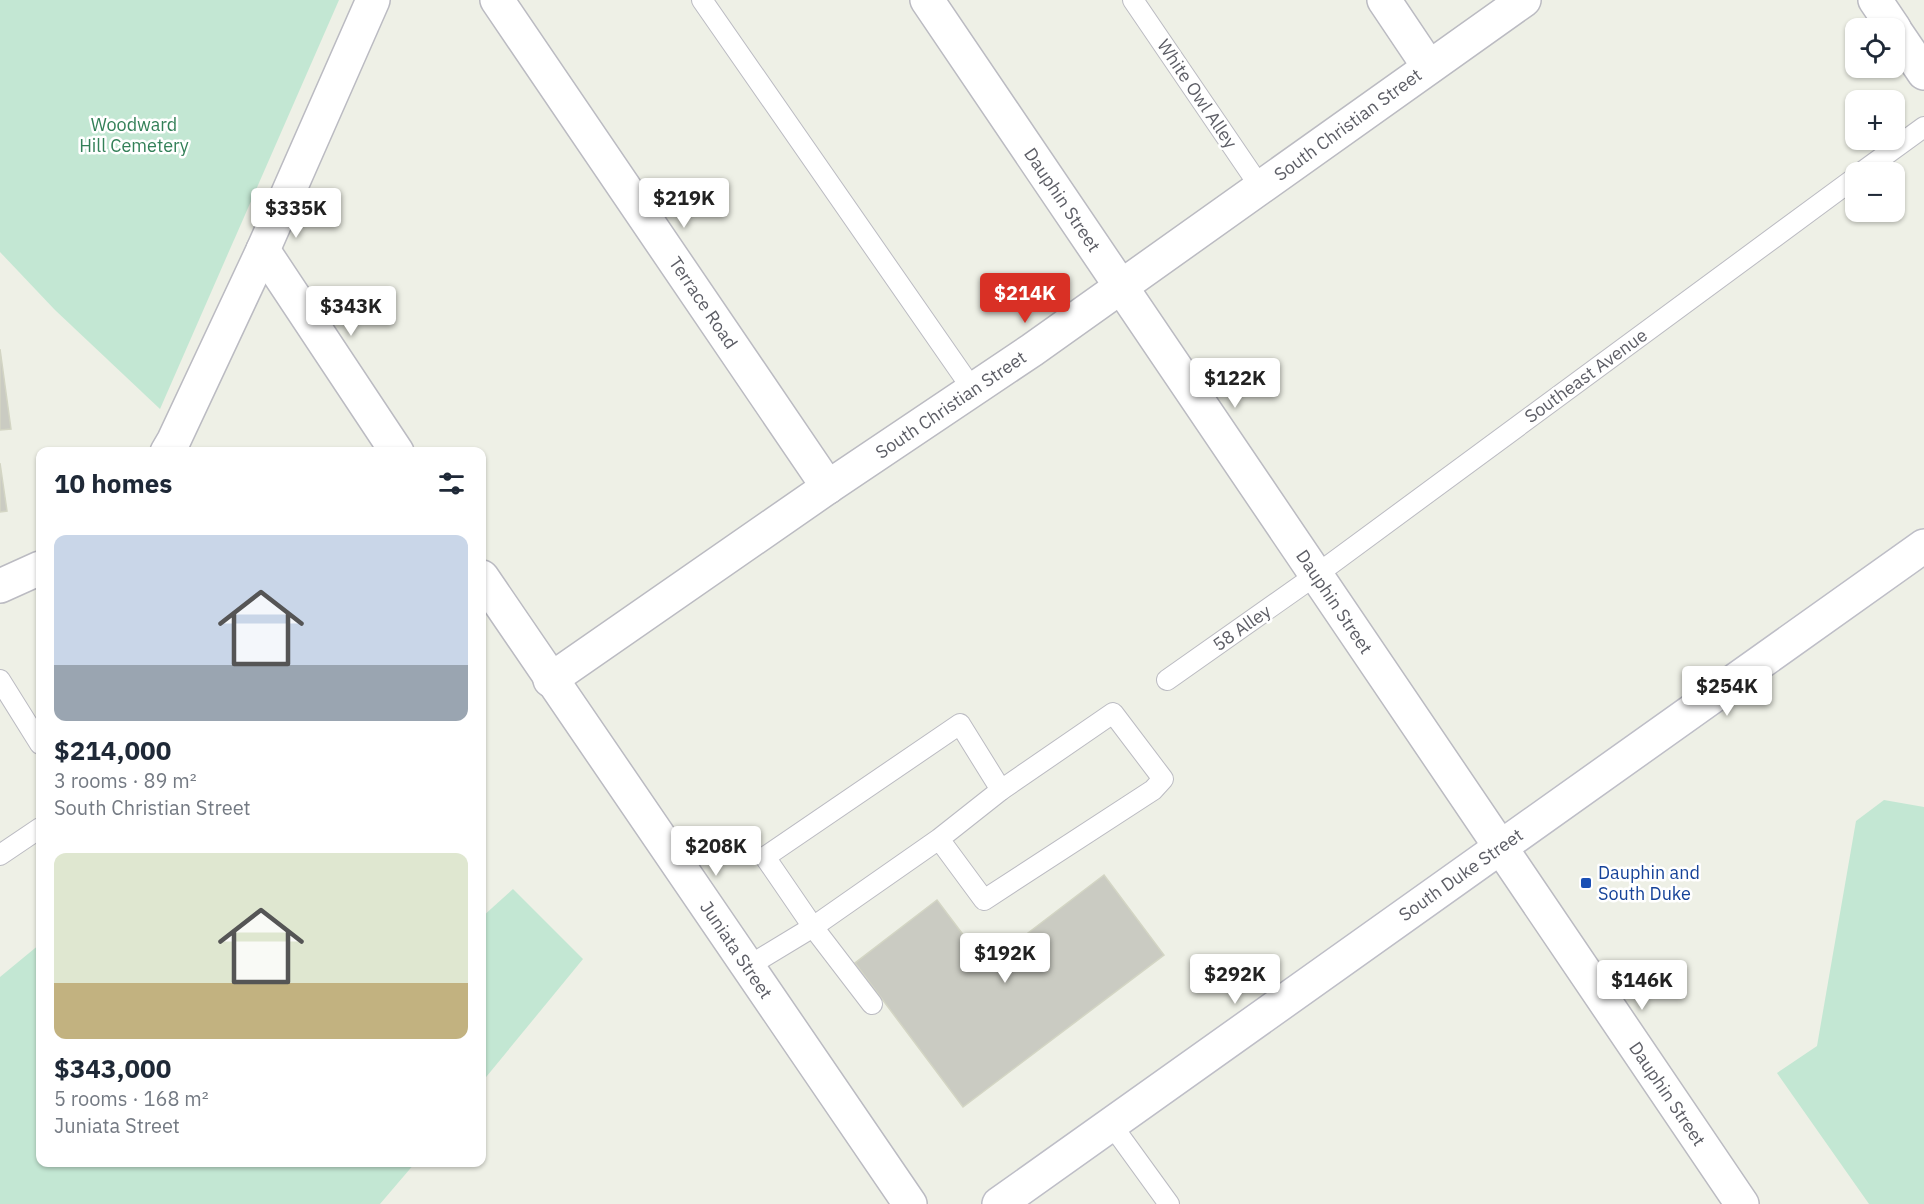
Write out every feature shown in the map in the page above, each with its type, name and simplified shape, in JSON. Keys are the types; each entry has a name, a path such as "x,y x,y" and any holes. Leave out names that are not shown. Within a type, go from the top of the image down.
{"street":[{"path":"169,447 263,250 372,0"},
{"name":"Terrace Road","path":"497,0 828,488"},
{"name":"Dauphin Street","path":"927,0 1742,1204"},
{"path":"1384,0 1429,67"},
{"name":"South Christian Street","path":"550,680 1121,287 1524,0"},
{"path":"1875,0 1887,18"},
{"path":"1905,45 1924,73"},
{"path":"263,250 394,447"},
{"name":"South Duke Street","path":"999,1204 1924,546"},
{"path":"0,586 36,570"},
{"name":"Juniata Street","path":"486,583 550,680 910,1204"}],"lane":[{"path":"702,0 973,390"},
{"name":"White Owl Alley","path":"1133,0 1261,188"},
{"path":"1876,162 1924,127"},
{"name":"Southeast Avenue","path":"1316,575 1845,185"},
{"name":"58 Alley","path":"1167,680 1316,575"},
{"path":"0,680 36,738"},
{"path":"747,967 813,927 939,839 1001,790 1113,713 1163,779 1153,790 984,900 939,839"},
{"path":"872,1004 813,927 765,858 960,724 1001,790"},
{"path":"0,855 36,831"},
{"path":"1111,1124 1169,1204"}],"green space":[{"name":"Woodward Hill Cemetery","path":"0,0 339,0 160,409 55,310 0,252"},
{"path":"1884,800 1924,807 1924,1204 1869,1204 1777,1073 1817,1046 1856,821"},
{"path":"513,889 583,959 486,1077 486,913"},
{"path":"36,947 36,1167 412,1167 380,1204 0,1204 0,977"}],"building":[{"path":"0,349 11,429 0,430"},
{"path":"0,463 7,511 0,512"},
{"path":"1104,875 1164,955 963,1107 855,963 937,900 986,965"}],"place":[{"name":"Dauphin and South Duke","path":"1586,883"}]}
